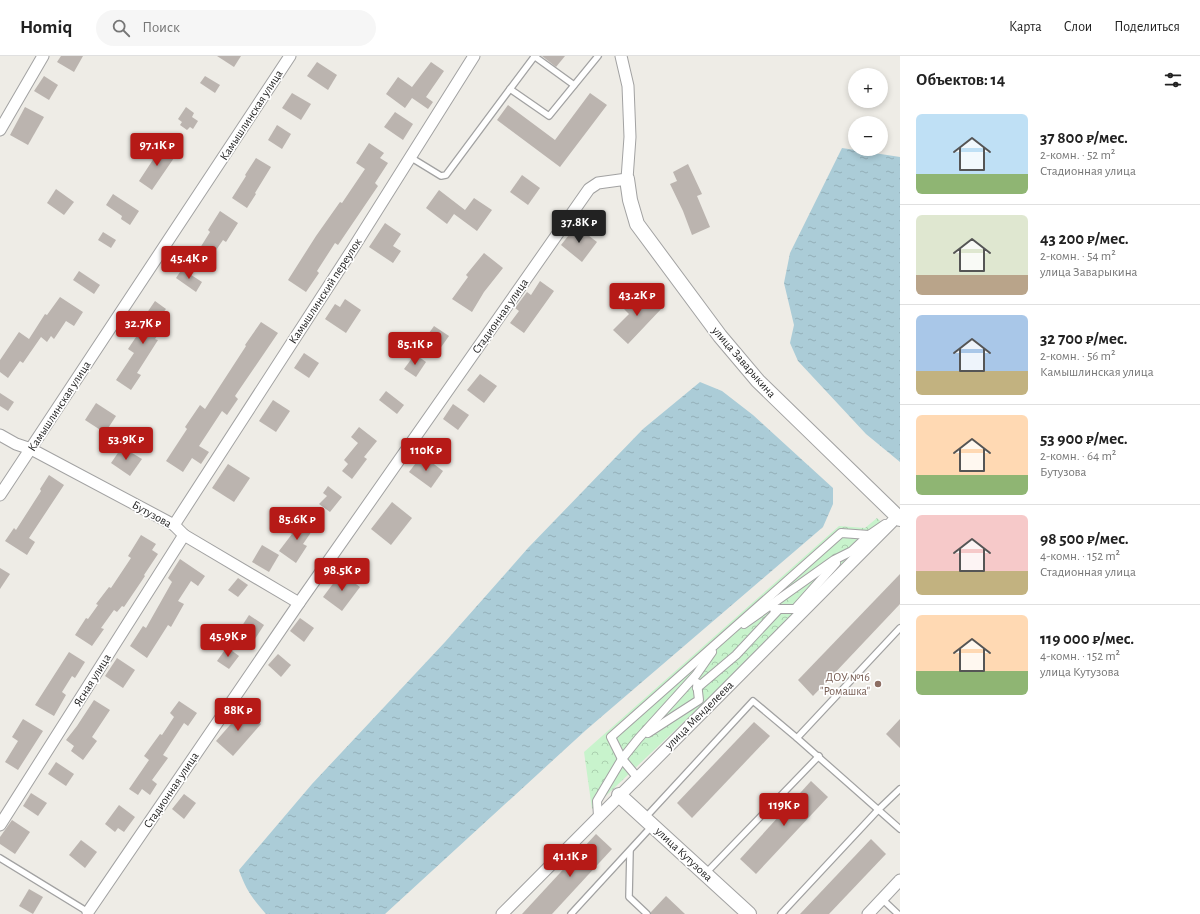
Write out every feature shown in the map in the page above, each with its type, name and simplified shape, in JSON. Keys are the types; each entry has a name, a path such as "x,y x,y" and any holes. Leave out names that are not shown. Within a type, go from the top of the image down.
{"street":[{"path":"0,130 43,56"},
{"name":"Камышлинская улица","path":"0,495 290,56"},
{"name":"Камышлинский переулок","path":"174,525 352,250 474,56"},
{"path":"621,56 628,86 630,137 628,180"},
{"name":"улица Заварыкина","path":"628,180 630,200 637,224 720,336 758,381 899,518"},
{"name":"Стадионная улица","path":"88,912 299,603 589,188 598,183 628,180"},
{"name":"Бутузова","path":"0,435 16,444 31,449 174,525 184,535 299,603"},
{"path":"598,816 597,801 622,759 696,674 722,639 767,609 834,560 852,551 869,535 899,518"},
{"name":"улица Менделеева","path":"502,914 637,777 899,518"},
{"path":"637,777 622,759 611,737 841,533 869,535"},
{"name":"Ясная улица","path":"0,825 184,535"},
{"path":"767,609 794,609 844,555"},
{"path":"698,688 736,655 779,609"},
{"path":"638,739 699,700 696,674"},
{"name":"улица Кутузова","path":"619,795 749,914"},
{"path":"868,914 900,880"}],"lane":[{"path":"410,157 441,176 446,175 534,56 574,85"},
{"path":"510,89 549,116 598,56"},
{"path":"797,738 900,628"},
{"path":"571,914 630,850 648,822 753,701 819,756 900,829"},
{"path":"705,874 819,756"},
{"path":"781,914 878,810 900,789"},
{"path":"630,850 629,897 647,914"},
{"path":"0,858 88,912"},
{"path":"882,899 898,914"}],"green space":[{"path":"877,518 888,528 592,809 584,752 839,526 865,528"}],"water":[{"path":"842,148 848,149 848,156 888,155 900,157 900,462 866,434 798,361 790,343 794,325 784,283 790,253"},
{"path":"700,382 722,391 753,415 833,488 833,504 823,527 586,730 385,914 266,914 250,894 239,870 312,784 445,642 528,548 643,429"}],"building":[{"path":"61,56 83,56 74,72 57,62"},
{"path":"217,56 241,56 234,67"},
{"path":"542,56 565,56 556,67"},
{"path":"317,62 337,75 328,90 307,76"},
{"path":"431,62 444,71 426,97 433,102 428,109 412,98 405,108 386,94 398,77 412,87"},
{"path":"44,76 58,85 49,100 34,91"},
{"path":"205,76 220,85 215,93 200,83"},
{"path":"292,93 311,104 301,120 282,108"},
{"path":"590,93 607,105 560,167 497,120 508,105 555,140"},
{"path":"25,107 44,117 28,145 10,135"},
{"path":"186,107 194,113 192,117 198,121 193,129 190,127 187,130 180,125 182,122 178,119"},
{"path":"395,112 413,124 403,140 384,127"},
{"path":"277,125 291,134 282,149 268,140"},
{"path":"369,143 384,153 380,158 388,163 375,183 378,186 338,245 335,243 317,271 319,273 306,292 288,280 316,236 340,202 342,203 365,169 356,163"},
{"path":"160,145 176,155 152,190 139,181 156,155 155,154"},
{"path":"256,158 271,167 247,208 232,198"},
{"path":"688,164 702,194 697,196 710,227 692,235 683,211 670,184 677,181 673,172"},
{"path":"522,175 540,188 528,205 510,192"},
{"path":"56,189 74,202 64,215 47,203"},
{"path":"439,190 465,210 474,198 492,210 477,231 454,214 447,224 426,208"},
{"path":"113,194 139,211 130,225 121,219 122,216 106,205"},
{"path":"220,211 238,223 226,242 223,240 212,256 200,248 210,232 208,230"},
{"path":"385,223 401,234 393,246 401,251 393,263 369,247"},
{"path":"576,226 597,242 582,262 561,245"},
{"path":"103,232 116,240 111,248 98,240"},
{"path":"484,253 503,268 484,292 472,312 452,299 468,277 466,275"},
{"path":"182,269 202,282 196,292 176,278"},
{"path":"79,271 100,285 94,294 73,280"},
{"path":"540,281 554,291 524,333 510,323 519,311 515,308 527,292 531,295"},
{"path":"641,292 652,303 655,299 663,307 628,344 613,330 629,314 624,309"},
{"path":"60,297 83,312 74,326 66,321 54,339 51,336 47,342 41,337 23,363 20,361 8,378 0,372 0,360 19,332 29,339 45,314 47,315"},
{"path":"345,299 361,310 346,333 325,319 335,304 340,307"},
{"path":"155,301 166,309 162,314 169,319 155,339 158,340 137,373 141,375 131,390 116,380 134,353 128,349 144,325 140,323"},
{"path":"261,322 278,333 235,396 238,399 227,415 222,411 199,446 209,452 201,464 192,458 183,472 166,461 187,429 185,427 200,405 205,409"},
{"path":"434,326 449,336 439,350 424,340"},
{"path":"304,353 319,363 309,378 294,368"},
{"path":"415,354 426,362 416,377 404,369"},
{"path":"480,374 497,386 484,403 467,390"},
{"path":"386,391 404,405 397,414 379,400"},
{"path":"0,393 14,402 8,411 0,406"},
{"path":"273,400 290,411 276,432 259,421"},
{"path":"96,403 116,416 105,433 85,420"},
{"path":"453,404 469,415 458,430 443,419"},
{"path":"359,427 377,441 364,457 367,459 352,479 342,471 348,464 344,460 358,443 351,437"},
{"path":"122,447 142,459 130,476 111,463"},
{"path":"422,455 443,471 431,488 409,472"},
{"path":"228,464 250,478 234,502 212,488"},
{"path":"49,475 64,485 29,538 35,542 27,555 5,541 14,528 16,530 41,491 40,489"},
{"path":"328,486 342,497 330,512 319,504 327,496 323,493"},
{"path":"392,502 412,518 391,545 371,529"},
{"path":"299,518 314,528 303,544 307,546 296,563 279,551 292,534 289,532"},
{"path":"141,535 156,544 152,550 158,554 124,607 122,606 117,612 114,610 101,628 104,629 92,646 75,635 86,618 88,619 98,605 96,604 109,587 111,588 131,558 128,556"},
{"path":"262,545 279,555 269,572 252,562"},
{"path":"180,559 205,576 198,586 191,581 178,601 184,604 171,627 168,625 147,658 130,646 143,626 146,628 172,582 168,578"},
{"path":"0,568 10,574 0,589"},
{"path":"341,573 360,587 342,611 323,597"},
{"path":"900,574 900,604 813,696 798,680"},
{"path":"238,578 248,585 238,597 228,590"},
{"path":"249,615 264,625 253,642 238,632"},
{"path":"300,618 314,628 304,642 290,631"},
{"path":"227,647 239,656 229,669 217,661"},
{"path":"69,652 85,662 75,678 72,676 62,692 66,695 54,716 35,705"},
{"path":"278,654 291,665 281,677 268,665"},
{"path":"117,658 135,670 123,688 105,676"},
{"path":"94,700 110,710 92,737 97,741 83,760 71,751 74,746 66,740"},
{"path":"179,701 197,713 188,726 184,723 163,755 168,758 152,780 157,784 150,795 142,789 138,795 129,789 149,760 144,756 160,734 162,735 174,717 170,713"},
{"path":"244,709 261,724 233,756 216,741"},
{"path":"23,719 43,731 18,770 5,762 18,741 12,737"},
{"path":"900,719 900,748 886,734"},
{"path":"754,722 770,736 692,818 677,803"},
{"path":"56,762 74,774 66,786 48,774"},
{"path":"811,781 828,797 756,874 740,859"},
{"path":"31,793 47,803 38,816 23,806"},
{"path":"184,794 196,803 184,819 172,809"},
{"path":"119,805 135,817 124,832 118,828 115,832 105,824"},
{"path":"12,820 30,832 15,854 0,844 0,837"},
{"path":"596,834 612,849 552,914 522,914"},
{"path":"871,839 886,854 829,914 800,914"},
{"path":"81,840 97,852 85,868 69,855"},
{"path":"29,889 43,897 33,914 19,906"},
{"path":"666,896 685,914 651,914 651,912"}],"place":[{"name":"ДОУ №16 \"Ромашка\"","path":"878,684"}]}
